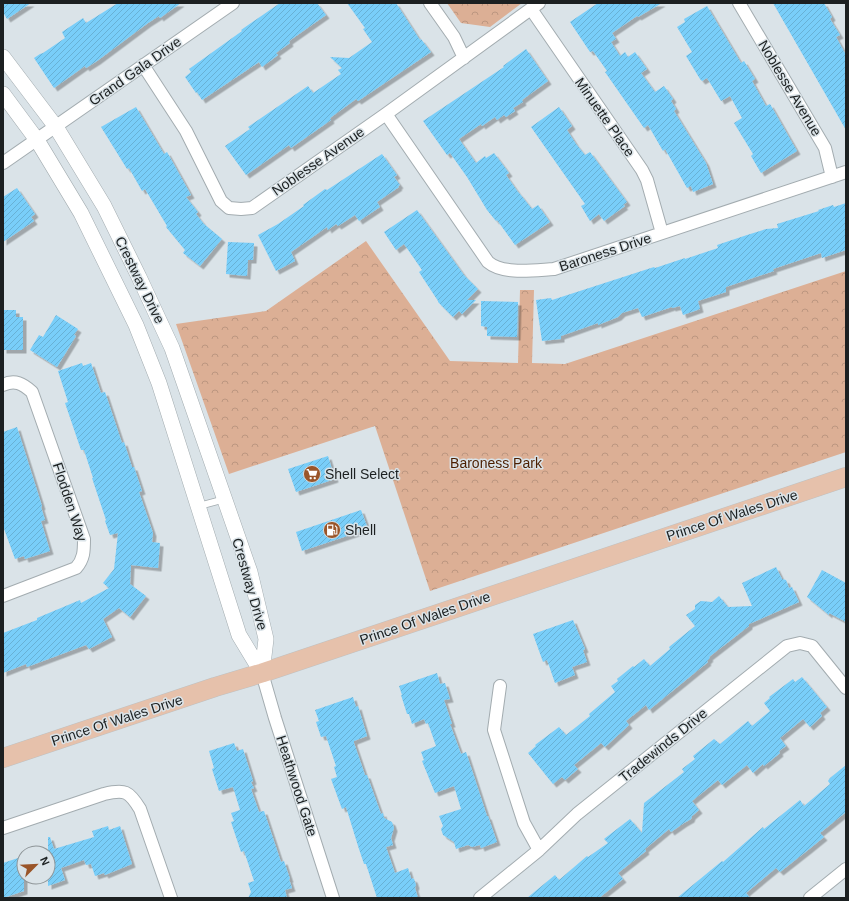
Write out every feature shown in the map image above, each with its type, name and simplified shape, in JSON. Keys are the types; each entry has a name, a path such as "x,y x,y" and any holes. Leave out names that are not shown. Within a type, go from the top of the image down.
{"main road":[{"name":"Prince Of Wales Drive","path":"3,758 215,687 262,673 846,477"}],"street":[{"name":"Grand Gala Drive","path":"3,163 233,3"},
{"path":"430,3 454,37 464,58"},
{"name":"Noblesse Avenue","path":"739,3 825,148 832,177"},
{"name":"Noblesse Avenue","path":"143,66 186,131 221,201 229,208 252,208 386,114 535,6"},
{"name":"Minuette Place","path":"535,6 642,170 647,180 662,233"},
{"name":"Crestway Drive","path":"3,57 56,127 104,206 172,348 250,572 266,639 262,673"},
{"name":"Crestway Drive","path":"3,94 37,140 82,213 136,325 159,383 239,635 262,673"},
{"name":"Baroness Drive","path":"386,114 488,262 494,267 505,270 554,269 846,172"},
{"name":"Flodden Way","path":"3,385 8,382 17,382 32,392 84,539 85,554 76,568 3,596"},
{"name":"Tradewinds Drive","path":"480,898 539,850 578,814 787,646 800,643 812,646 846,688"},
{"name":"Heathwood Gate","path":"262,673 333,898"},
{"path":"500,686 494,730 524,823 539,850"},
{"path":"3,828 119,790 133,796 140,809 171,898"},
{"path":"810,898 846,869"}],"lane":[{"path":"198,507 225,499"}],"green space":[{"path":"447,3 522,3 490,27 461,23"},
{"name":"Baroness Park","path":"366,241 450,361 518,363 520,290 534,290 532,363 565,364 846,271 846,452 430,591 375,426 229,474 176,324 266,311"}],"building":[{"path":"3,3 31,3 7,19 3,12"},
{"path":"118,3 181,3 160,18 159,16 148,23 97,61 86,68 85,66 54,88 34,58 65,38 62,32 83,18 86,23"},
{"path":"280,3 317,3 326,15 289,41 290,43 276,53 278,55 262,67 259,62 202,100 185,77 191,72 189,69"},
{"path":"347,3 396,3 420,40 421,39 431,52 358,101 356,99 330,118 331,120 291,148 289,145 246,175 225,146 250,129 248,127 308,86 313,93 341,74 338,70 342,68 330,57 349,58 372,42 363,29 365,28"},
{"path":"598,3 662,3 638,17 637,16 612,33 616,39 611,42 620,56 625,52 628,57 635,52 647,69 641,73 655,92 664,86 673,99 671,101 676,109 674,111 706,163 713,184 693,192 691,186 687,188 665,149 663,151 648,125 644,128 605,72 607,71 593,51 590,52 570,22"},
{"path":"773,3 824,3 832,17 830,19 840,35 836,37 846,55 846,130"},
{"path":"707,6 741,63 744,61 755,79 752,81 766,106 770,104 797,151 761,173 751,156 753,154 734,123 742,118 730,96 721,101 707,78 702,81 700,79 686,56 692,52 677,27 685,22 684,19"},
{"path":"526,49 548,81 522,100 523,102 513,108 515,111 506,117 504,115 497,120 495,117 482,126 481,124 459,139 476,163 485,156 486,158 494,153 509,173 506,175 518,192 532,209 538,205 550,222 515,245 497,220 496,221 487,210 450,153 447,155 423,121 504,67 503,66"},
{"path":"136,107 164,154 167,152 191,195 186,197 198,212 196,214 204,224 222,239 200,266 183,253 185,250 166,227 167,226 145,189 142,191 129,168 127,169 101,127"},
{"path":"559,107 572,126 567,130 576,144 585,155 590,152 627,202 623,205 625,206 604,221 599,214 590,221 581,206 585,204 531,127"},
{"path":"382,154 397,175 394,177 400,185 398,186 399,187 377,202 380,207 359,221 355,215 338,226 336,224 328,230 327,227 291,252 295,261 276,271 258,235 278,224 325,189 327,190"},
{"path":"17,188 35,214 31,217 34,221 3,242 3,197"},
{"path":"846,203 846,250 822,258 821,253 726,287 726,292 698,301 700,309 683,315 680,306 672,307 642,317 638,308 622,313 618,317 598,325 598,323 561,336 561,339 542,341 536,300 551,298 552,300 654,267 655,268 685,259 718,248 717,245 747,235 766,229 778,228 777,224 833,205 834,207"},
{"path":"417,210 464,275 478,289 467,300 476,300 462,314 459,311 453,317 438,302 419,272 422,270 404,244 396,250 384,232"},
{"path":"228,242 254,243 253,260 248,260 247,276 226,274"},
{"path":"481,301 518,302 517,337 487,336 487,327 481,326"},
{"path":"3,310 16,310 16,317 23,317 23,350 3,350"},
{"path":"56,315 78,329 74,335 76,336 57,367 30,350 39,335 43,337"},
{"path":"82,363 83,366 91,363 101,393 105,392 122,443 124,442 132,467 134,467 142,491 139,492 153,533 152,542 160,543 158,568 131,565 130,584 146,596 130,617 119,608 103,619 112,637 89,649 86,645 27,667 26,664 3,673 3,633 37,620 37,618 80,600 81,603 109,588 103,583 114,569 118,533 110,535 84,450 81,450 65,403 68,402 58,371"},
{"path":"17,427 42,506 45,520 41,521 50,551 25,559 24,556 15,559 3,526 3,432"},
{"name":"Shell Select","path":"328,456 335,479 296,492 288,469"},
{"name":"Shell","path":"361,510 368,529 302,551 296,532"},
{"path":"776,567 782,579 786,580 789,588 792,587 799,602 749,624 749,626 709,657 708,662 649,710 646,705 626,721 629,725 605,747 601,743 574,765 578,769 565,780 562,777 553,784 528,753 536,746 535,745 559,727 566,735 590,716 589,714 615,692 611,686 618,681 617,679 644,659 650,666 670,649 669,647 695,626 686,615 695,609 695,605 701,601 712,602 719,596 728,607 752,606 742,583"},
{"path":"822,570 846,583 846,622 829,613 829,615 807,597"},
{"path":"573,620 585,649 583,650 587,662 572,667 575,675 555,683 547,660 543,662 533,634"},
{"path":"437,673 440,684 445,683 450,699 444,700 452,724 450,724 461,754 466,752 497,842 481,848 480,845 472,847 468,845 456,849 454,842 443,835 441,829 443,826 439,816 461,809 454,786 435,793 422,761 424,760 421,752 436,746 428,723 426,724 424,719 412,724 401,695 399,686"},
{"path":"802,677 827,707 820,713 822,716 810,727 803,719 780,738 786,746 764,766 763,764 753,773 747,765 722,785 718,780 692,801 699,810 692,816 691,819 671,832 669,829 645,849 646,851 618,873 623,879 599,898 527,898 555,875 559,880 587,856 588,857 608,843 604,839 630,819 642,833 644,803 684,772 682,769 695,759 693,756 714,739 720,744 748,721 752,726 770,711 764,703 770,698 769,697 793,679 795,682"},
{"path":"353,697 356,707 358,706 367,736 354,741 354,743 381,814 383,813 384,818 392,822 394,828 391,838 393,845 386,847 395,873 408,868 411,878 414,879 416,885 415,888 418,898 377,898 366,864 364,864 346,807 342,809 331,779 337,777 334,767 336,766 326,736 321,737 316,722 319,721 315,710"},
{"path":"234,743 237,751 243,749 253,781 251,782 254,788 251,789 259,812 264,811 281,862 284,861 292,888 285,890 287,898 248,898 251,892 248,883 254,881 244,851 241,852 231,822 234,821 231,813 240,810 233,787 219,791 212,769 214,768 209,751"},
{"path":"846,765 846,812 820,833 824,837 808,850 780,872 776,868 746,893 750,898 677,898 722,861 723,862 763,827 764,829 800,800 804,806 830,784 828,781 830,778"},
{"path":"108,826 109,830 120,826 132,864 105,875 104,873 95,876 91,864 86,865 84,860 61,868 65,880 56,883 56,848 94,837 92,831"},
{"path":"48,837 50,837 53,845 48,845"},
{"path":"16,859 16,885 24,885 24,891 3,898 3,863"}],"place":[{"name":"Shell Select","path":"312,474"},
{"name":"Shell","path":"332,530"}]}
